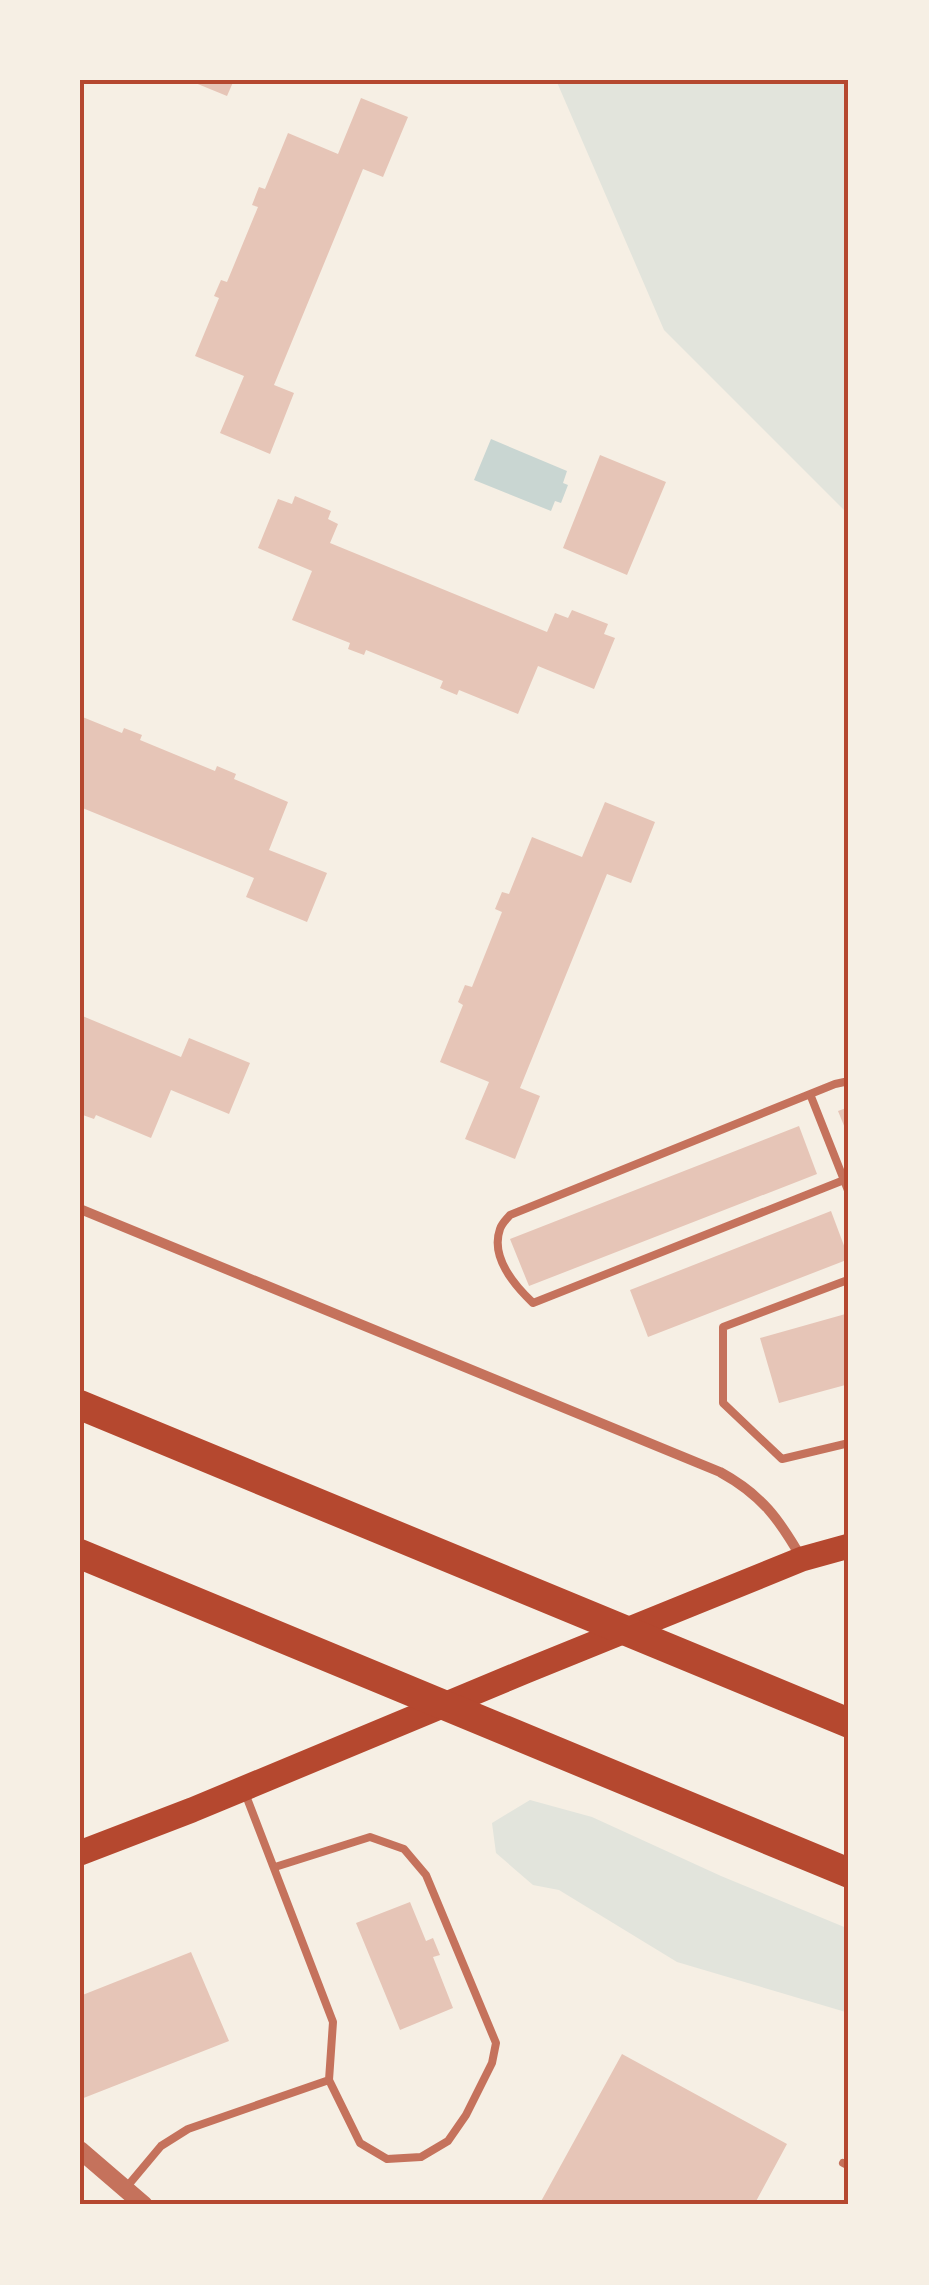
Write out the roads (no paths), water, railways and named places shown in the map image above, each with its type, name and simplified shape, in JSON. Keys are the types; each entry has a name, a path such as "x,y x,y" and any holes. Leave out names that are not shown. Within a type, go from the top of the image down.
{"highway":[{"path":"80,1405 849,1723"},
{"path":"80,1554 849,1872"}],"main road":[{"path":"80,1853 802,1559 849,1546"}],"street":[{"path":"80,1209 720,1472 750,1491 780,1520 802,1559"},
{"path":"80,2150 144,2205"}],"lane":[{"path":"844,1180 532,1303 512,1282 500,1254 500,1229 510,1215 849,1081"},
{"path":"810,1094 849,1193"},
{"path":"849,1284 846,1281 722,1327 724,1403 782,1459 849,1442"},
{"path":"244,1788 333,2022 329,2080 360,2142 386,2159 422,2157 448,2142 466,2115 492,2062 496,2043 426,1875 404,1849 370,1837 276,1868"},
{"path":"125,2189 161,2146 188,2129 329,2080"}]}
